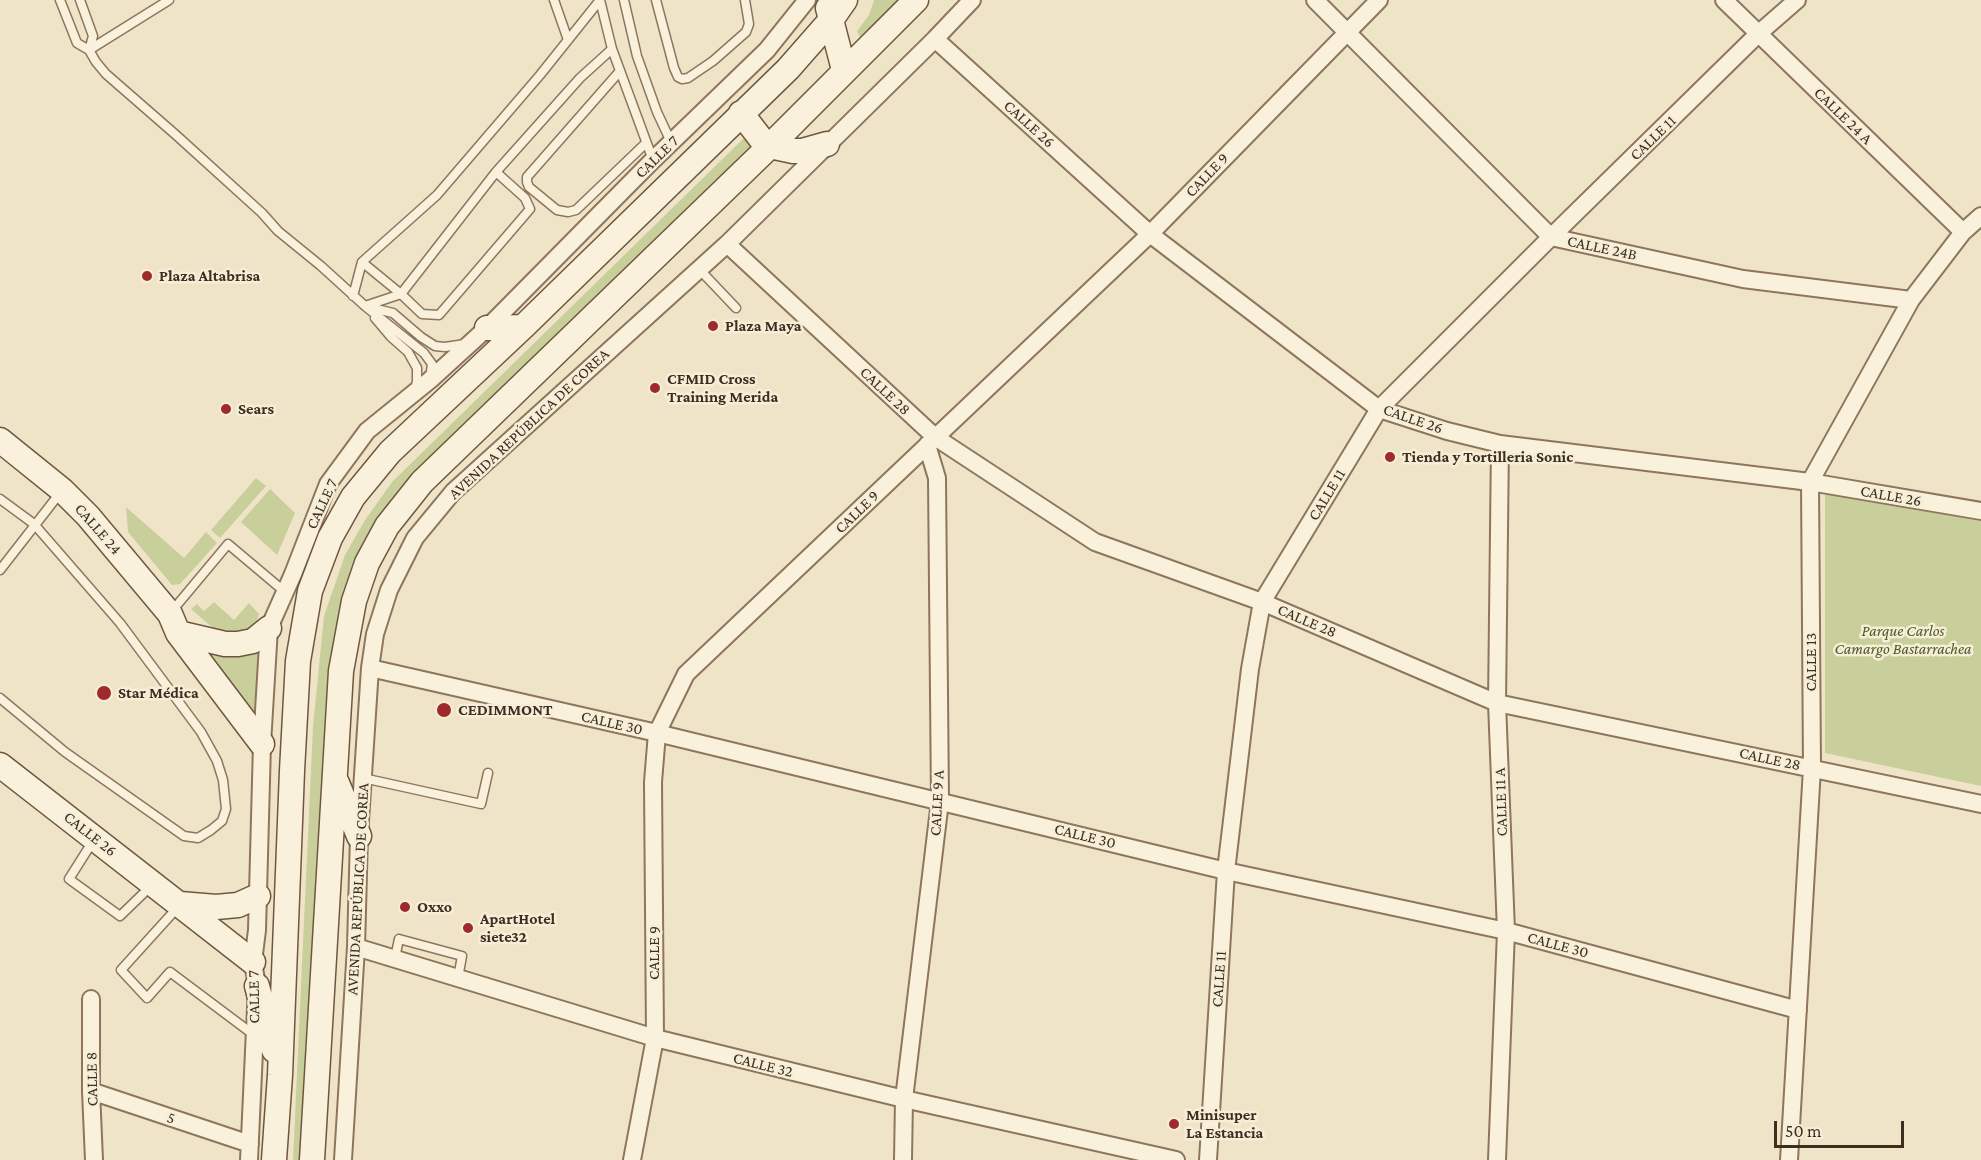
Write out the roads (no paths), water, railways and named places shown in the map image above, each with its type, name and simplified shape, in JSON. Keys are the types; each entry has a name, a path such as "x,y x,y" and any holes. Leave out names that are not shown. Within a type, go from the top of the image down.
{"main road":[{"path":"274,1160 280,1075 298,661 310,591 330,538 353,497 390,452 523,327 788,69 828,10 845,0"},
{"name":"AVENIDA REPÚBLICA DE COREA","path":"312,1160 342,671 354,601 368,563 387,526 422,482 770,146 915,0"},
{"path":"828,10 844,69"},
{"path":"741,113 761,139 770,146 802,151 827,144"},
{"path":"479,334 523,327"},
{"name":"CALLE 24","path":"0,440 62,490 88,516 174,623 262,744"},
{"path":"174,623 225,645 238,645 253,641 269,628"},
{"name":"CALLE 26","path":"0,765 253,962"},
{"path":"335,779 359,836"},
{"path":"180,904 216,907 238,905 258,896"},
{"path":"257,986 280,1075"}],"street":[{"name":"CALLE 7","path":"250,1152 257,986 253,962 258,896 262,744 269,628 328,484 367,431 430,380 479,334 767,50 807,0"},
{"name":"AVENIDA REPÚBLICA DE COREA","path":"345,1159 356,947 359,836 370,668 375,634 388,590 415,538 453,492 727,244 972,0"},
{"name":"CALLE 24B","path":"1315,0 1551,237 1743,279 1911,300"},
{"name":"CALLE 9","path":"632,1160 655,1038 653,782 657,733 686,674 1150,234 1379,0"},
{"name":"CALLE 24 A","path":"1724,0 1963,232"},
{"name":"CALLE 11","path":"1208,1160 1226,870 1250,669 1262,602 1379,409 1758,34 1797,0"},
{"name":"CALLE 26","path":"935,39 1150,234 1379,409 1500,444 1810,482 1981,511"},
{"name":"CALLE 13","path":"1789,1160 1812,768 1810,482 1911,300 1963,232 1981,216"},
{"name":"CALLE 28","path":"727,244 931,441 1095,542 1262,602 1497,703 1981,804"},
{"name":"CALLE 9 A","path":"903,1160 904,1099 940,801 936,478 931,441"},
{"name":"CALLE 11 A","path":"1497,1160 1506,931 1497,703 1500,444"},
{"name":"CALLE 30","path":"370,668 657,733 1226,870 1506,931 1798,1010"},
{"name":"CALLE 32","path":"356,947 655,1038 904,1099 1176,1160"},
{"name":"CALLE 8","path":"91,999 94,1160"},
{"name":"5","path":"91,1091 250,1152"}],"lane":[{"path":"60,0 76,43 89,50 106,74 353,296 424,352 432,364 430,380"},
{"path":"80,0 93,36 89,50"},
{"path":"89,50 169,0"},
{"path":"554,0 568,40"},
{"path":"353,296 362,262 437,195 600,0"},
{"path":"600,0 612,49 653,160"},
{"path":"624,0 637,56 657,112 672,143"},
{"path":"656,0 674,68 678,77 682,79 688,78 714,61 746,32 749,24 745,0"},
{"path":"365,306 402,294 496,172 580,78 612,49"},
{"path":"620,71 527,177 527,182 529,187 557,210 568,212 576,210 646,143"},
{"path":"362,262 402,294 422,314 439,315 530,208 525,198 496,172"},
{"path":"699,269 736,308"},
{"path":"365,306 393,312 421,337 435,346 461,345 479,334"},
{"path":"365,306 391,337 408,352 417,368 414,393"},
{"path":"0,570 62,490"},
{"path":"0,500 34,524 120,623 201,732 217,761 223,780 226,809 222,821 212,831 198,838 184,836 65,752 0,698"},
{"path":"174,623 228,544 285,592"},
{"path":"363,777 481,804 488,774"},
{"path":"94,838 69,879 120,916 154,884"},
{"path":"180,904 121,970 147,998 170,972 255,1035"}],"place":[{"name":"Plaza Altabrisa","path":"147,276"},
{"name":"Plaza Maya","path":"713,326"},
{"name":"CFMID Cross Training Merida","path":"655,388"},
{"name":"Sears","path":"226,409"},
{"name":"Tienda y Tortilleria Sonic","path":"1390,457"},
{"name":"Star Médica","path":"104,693"},
{"name":"CEDIMMONT","path":"444,710"},
{"name":"Oxxo","path":"405,907"},
{"name":"ApartHotel siete32","path":"468,928"},
{"name":"Minisuper La Estancia","path":"1174,1124"}],"park label":[{"name":"Parque Carlos Camargo Bastarrachea","path":"1903,640"}]}
